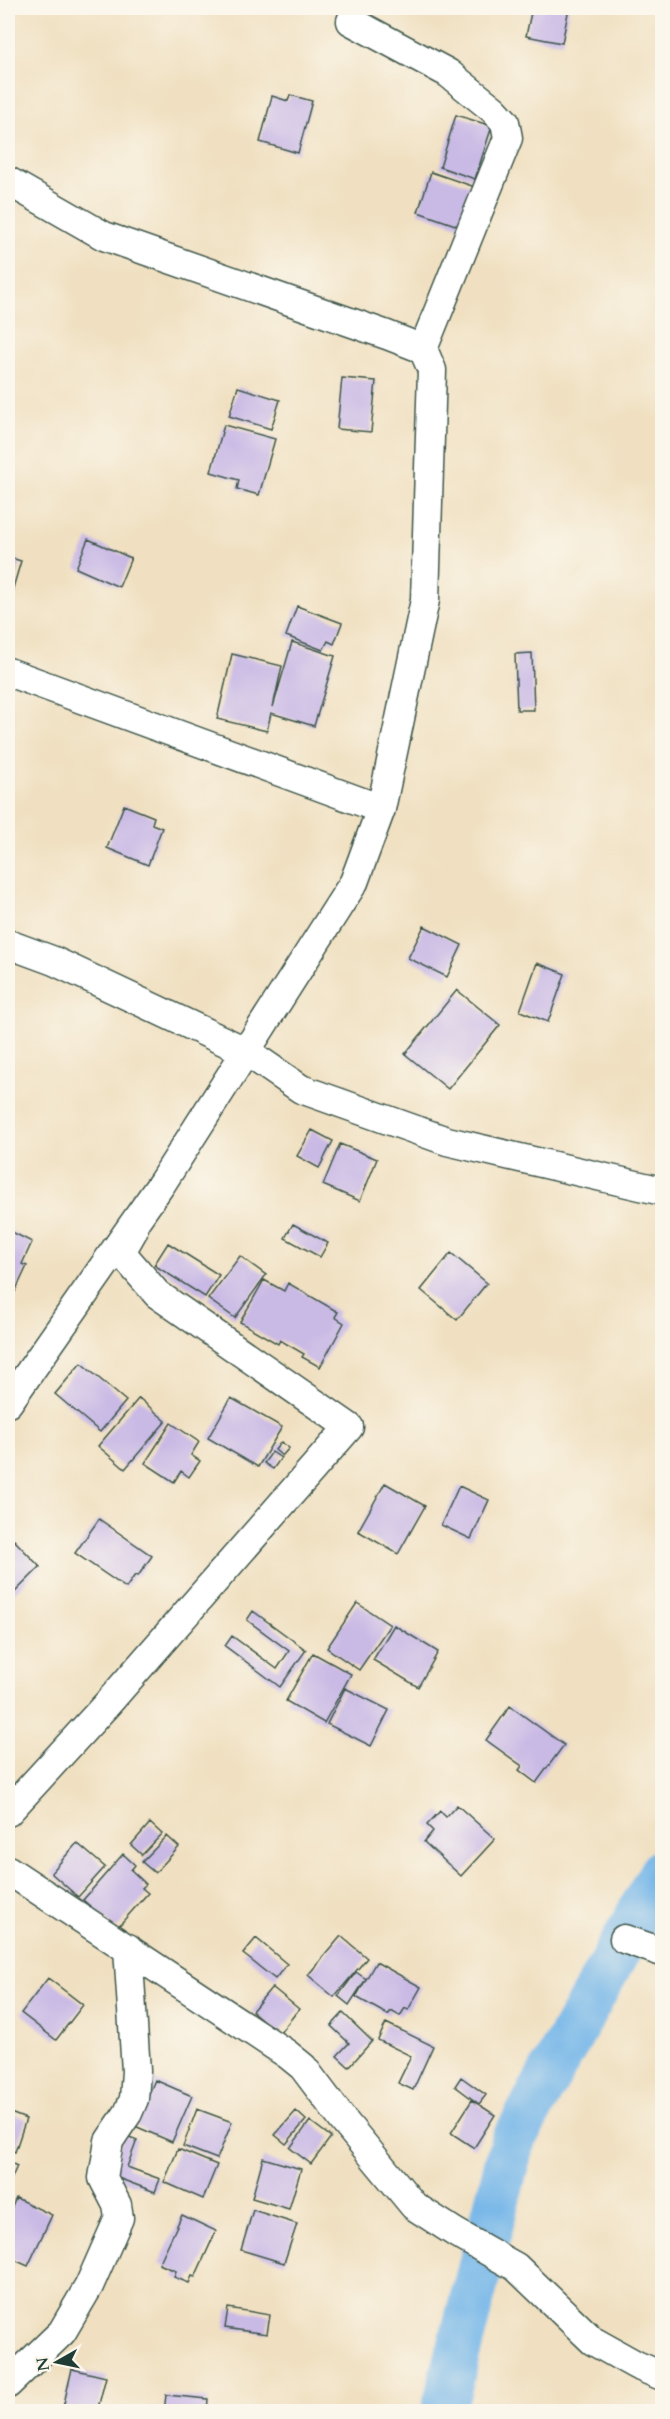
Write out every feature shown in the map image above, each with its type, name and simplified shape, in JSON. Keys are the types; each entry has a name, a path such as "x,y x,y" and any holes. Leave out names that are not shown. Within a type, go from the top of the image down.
{"street":[{"path":"351,21 448,73 494,110 505,122 508,138 423,350"},
{"path":"8,181 104,236 387,334 423,350 432,370 425,600 381,809 354,882 162,1183 8,1403"},
{"path":"8,672 381,809"},
{"path":"8,944 54,961 247,1052 301,1089 447,1141 663,1191"},
{"path":"8,1812 108,1703 349,1426 157,1294 121,1252 162,1183"},
{"path":"8,1870 287,2054 303,2067 343,2120 414,2206 516,2267 593,2341 636,2365 663,2376"},
{"path":"624,1939 663,1952"},
{"path":"8,2384 62,2332 89,2286 119,2218 117,2205 103,2178 109,2141 128,2113 134,2098 136,2071 128,1948"}],"building":[{"path":"532,8 569,8 562,43 526,36"},
{"path":"290,95 312,101 298,153 260,142 272,96 288,101"},
{"path":"456,115 492,126 475,179 440,167"},
{"path":"431,172 475,187 461,227 418,212"},
{"path":"342,378 376,381 371,432 337,429"},
{"path":"238,387 280,400 271,429 229,416"},
{"path":"224,425 275,439 259,495 237,489 239,480 211,472"},
{"path":"88,539 131,558 119,587 76,568"},
{"path":"8,557 21,561 8,605"},
{"path":"297,606 342,623 334,644 328,641 323,650 286,636"},
{"path":"292,642 335,656 314,726 271,713 267,731 217,719 232,654 282,666 273,707"},
{"path":"532,653 534,710 517,710 515,654"},
{"path":"124,805 154,817 152,824 162,828 148,865 107,848"},
{"path":"424,926 462,945 447,977 408,958"},
{"path":"537,963 565,974 548,1022 520,1011"},
{"path":"457,990 500,1025 448,1089 405,1054"},
{"path":"312,1130 333,1141 319,1168 297,1156"},
{"path":"340,1144 377,1159 360,1201 323,1185"},
{"path":"293,1224 328,1243 320,1257 285,1238"},
{"path":"8,1230 32,1242 22,1264 27,1266 14,1294 8,1291"},
{"path":"168,1243 219,1275 205,1297 154,1265"},
{"path":"451,1253 487,1283 457,1320 421,1290"},
{"path":"240,1256 266,1275 235,1318 208,1299"},
{"path":"264,1280 284,1291 288,1283 338,1312 335,1317 344,1323 320,1367 302,1357 304,1354 280,1340 278,1344 240,1322"},
{"path":"81,1363 126,1401 100,1432 55,1394"},
{"path":"139,1398 166,1421 125,1469 98,1446"},
{"path":"231,1398 282,1427 258,1467 208,1438"},
{"path":"171,1423 199,1442 191,1455 200,1461 189,1477 181,1471 174,1482 145,1463"},
{"path":"281,1442 289,1448 282,1456 275,1450"},
{"path":"272,1452 281,1458 273,1469 264,1463"},
{"path":"385,1483 425,1506 398,1554 358,1531"},
{"path":"459,1486 489,1500 471,1539 441,1525"},
{"path":"99,1519 152,1556 126,1588 75,1553"},
{"path":"14,1540 40,1567 11,1596 8,1592 8,1546"},
{"path":"357,1603 390,1625 359,1670 327,1648"},
{"path":"253,1611 306,1650 280,1687 225,1646 232,1636 277,1669 289,1651 247,1620"},
{"path":"394,1625 438,1652 418,1687 373,1660"},
{"path":"313,1653 351,1674 324,1723 286,1701"},
{"path":"345,1688 389,1710 371,1746 327,1724"},
{"path":"510,1706 564,1745 536,1783 519,1770 522,1766 486,1740"},
{"path":"457,1805 495,1839 461,1876 424,1842 433,1831 427,1825 440,1811 446,1817"},
{"path":"150,1823 162,1834 142,1855 131,1845"},
{"path":"167,1836 179,1847 155,1873 142,1862"},
{"path":"77,1843 105,1867 78,1897 51,1873"},
{"path":"123,1854 135,1865 131,1870 146,1884 142,1888 148,1893 116,1929 83,1900"},
{"path":"341,1936 367,1958 334,1997 308,1975"},
{"path":"256,1938 287,1964 275,1979 243,1954"},
{"path":"376,1962 421,1987 408,2010 405,2008 400,2016 391,2011 388,2015 356,1997"},
{"path":"356,1972 366,1979 349,2005 338,1996"},
{"path":"48,1978 83,2005 56,2040 21,2013"},
{"path":"272,1987 299,2009 279,2034 252,2011"},
{"path":"343,2013 372,2041 349,2067 337,2056 349,2043 331,2026"},
{"path":"386,2023 433,2046 413,2090 398,2083 411,2056 378,2040"},
{"path":"461,2077 486,2095 479,2104 455,2086"},
{"path":"155,2080 192,2096 172,2142 135,2126"},
{"path":"472,2100 495,2115 474,2148 451,2133"},
{"path":"197,2109 232,2122 217,2159 183,2146"},
{"path":"296,2111 306,2120 286,2144 275,2135"},
{"path":"8,2112 26,2119 15,2152 8,2149"},
{"path":"310,2121 331,2137 311,2164 290,2148"},
{"path":"124,2135 137,2140 127,2167 160,2179 155,2192 110,2175"},
{"path":"178,2149 217,2165 203,2199 164,2182"},
{"path":"263,2158 301,2169 289,2209 252,2198"},
{"path":"8,2162 17,2166 8,2187"},
{"path":"16,2198 52,2215 28,2266 8,2257 8,2216"},
{"path":"253,2210 297,2224 284,2263 241,2250"},
{"path":"182,2215 216,2231 195,2277 192,2276 189,2283 174,2277 176,2271 159,2264"},
{"path":"228,2308 270,2315 267,2334 225,2328"},
{"path":"72,2369 106,2377 97,2412 62,2412"},
{"path":"166,2395 208,2399 207,2412 164,2412"}],"waterway":[{"path":"443,2412 512,2143 662,1871"}]}
